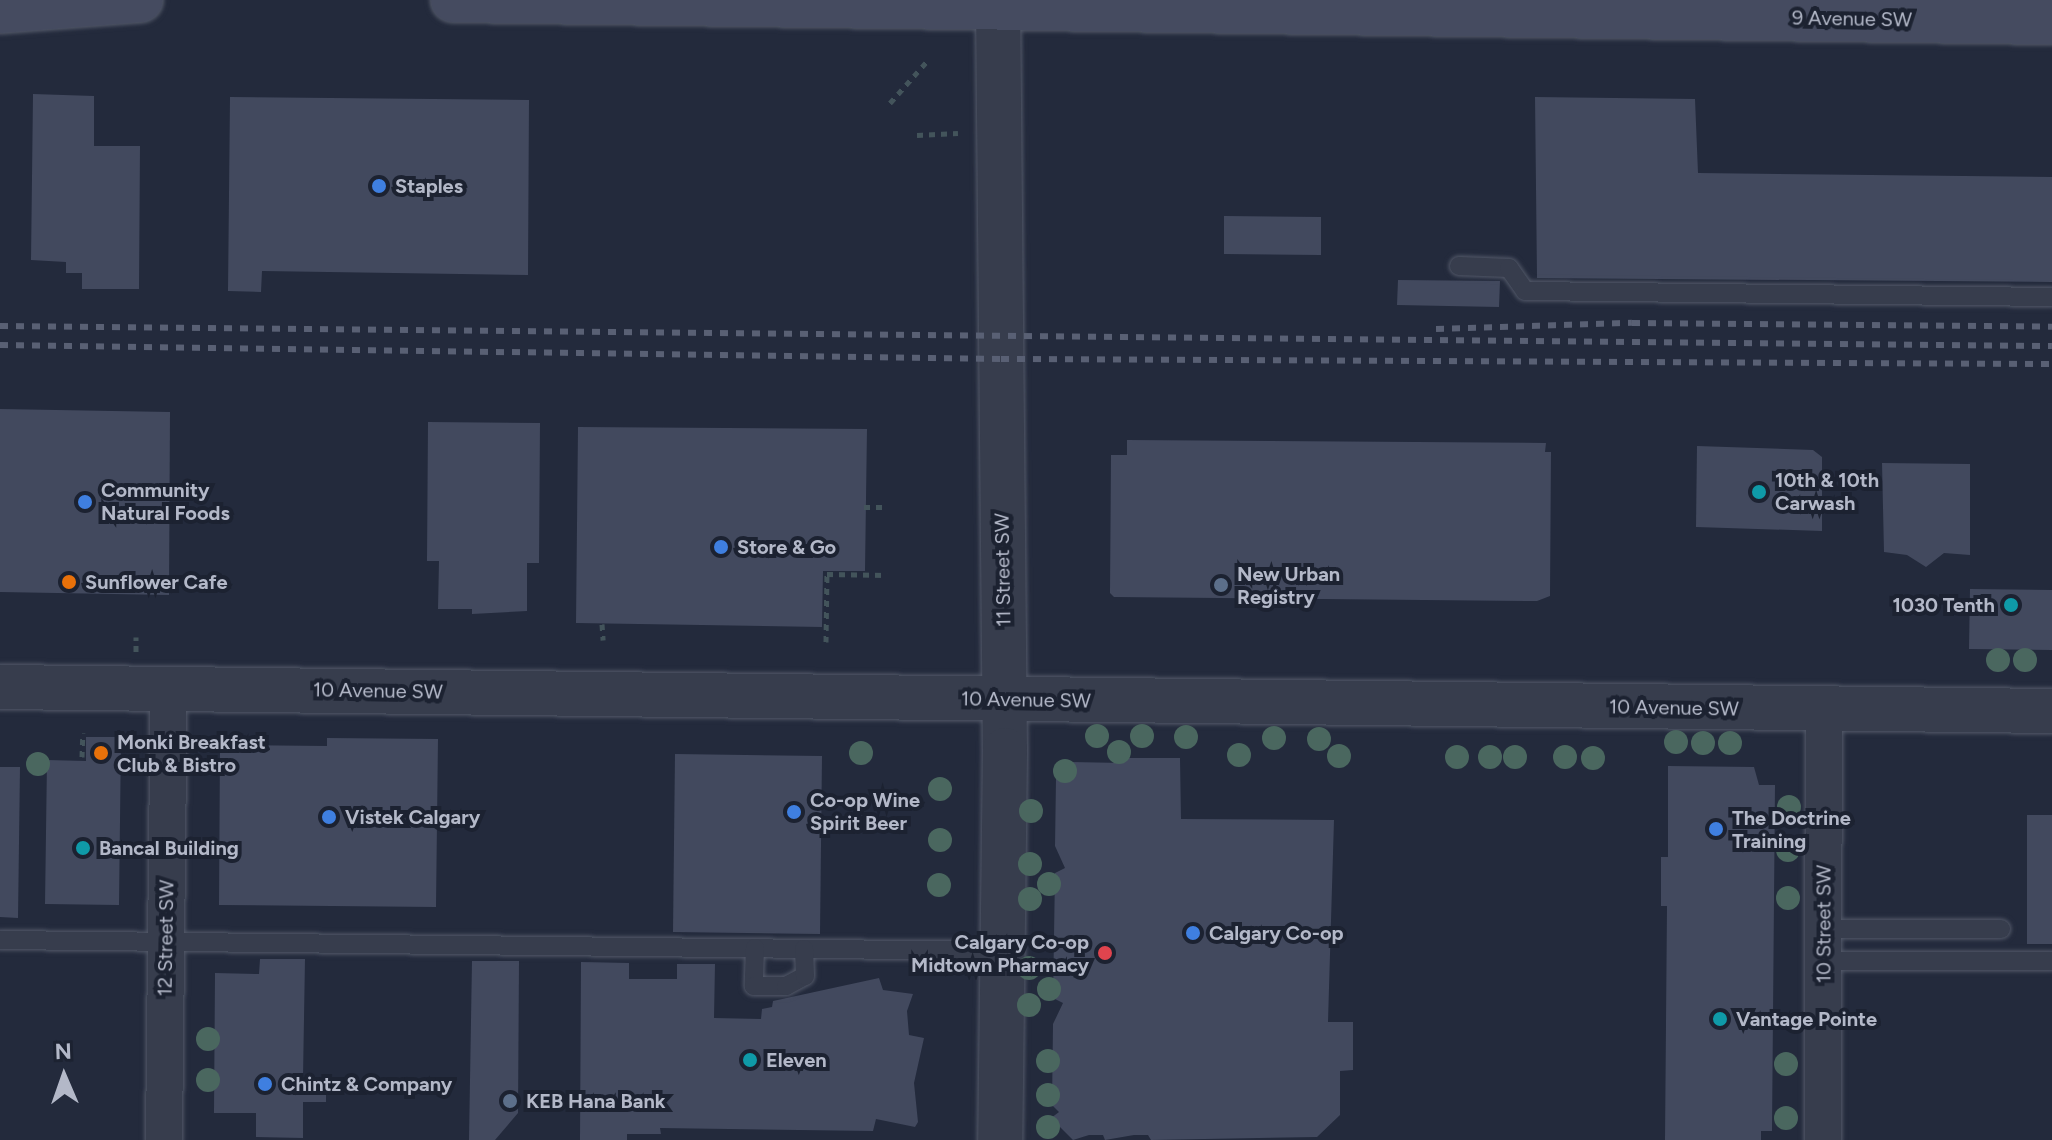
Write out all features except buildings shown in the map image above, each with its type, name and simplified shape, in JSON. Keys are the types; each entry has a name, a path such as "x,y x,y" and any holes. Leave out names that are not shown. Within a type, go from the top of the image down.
{"main road":[{"path":"0,11 141,0"},
{"name":"9 Avenue SW","path":"453,0 1928,10 2052,22"}],"street":[{"name":"11 Street SW","path":"998,5 1004,699 1000,1140"},
{"name":"10 Avenue SW","path":"0,687 2052,711"},
{"name":"12 Street SW","path":"164,1140 169,688"},
{"name":"10 Street SW","path":"1823,1140 1824,709"}],"lane":[{"path":"1459,266 1509,268 1525,291 2052,297"},
{"path":"1824,945 2001,929"},
{"path":"0,940 1003,951"},
{"path":"1824,945 2052,961"},
{"path":"755,948 754,986 786,986 805,976 804,949"}],"path":[{"path":"890,103 928,60"},
{"path":"917,135 958,133"},
{"path":"864,507 888,507"},
{"path":"826,642 827,574 887,575"},
{"path":"602,624 603,640"},
{"path":"136,637 136,655"},
{"path":"82,757 83,733"}],"railway":[{"path":"1436,329 1632,323 2052,327"},
{"path":"0,326 2052,346"},
{"path":"0,345 1001,359 2052,364"}],"place":[{"name":"Staples","path":"379,186"},
{"name":"10th & 10th Carwash","path":"1759,492"},
{"name":"Community Natural Foods","path":"85,502"},
{"name":"Store & Go","path":"721,547"},
{"name":"Sunflower Cafe","path":"69,582"},
{"name":"New Urban Registry","path":"1221,585"},
{"name":"1030 Tenth","path":"2011,605"},
{"name":"Monki Breakfast Club & Bistro","path":"101,753"},
{"name":"Co-op Wine Spirit Beer","path":"794,812"},
{"name":"Vistek Calgary","path":"329,817"},
{"name":"The Doctrine Training","path":"1716,829"},
{"name":"Bancal Building","path":"83,848"},
{"name":"Calgary Co-op","path":"1193,933"},
{"name":"Calgary Co-op Midtown Pharmacy","path":"1105,953"},
{"name":"Vantage Pointe","path":"1720,1019"},
{"name":"Eleven","path":"750,1060"},
{"name":"Chintz & Company","path":"265,1084"},
{"name":"KEB Hana Bank","path":"510,1101"}]}
